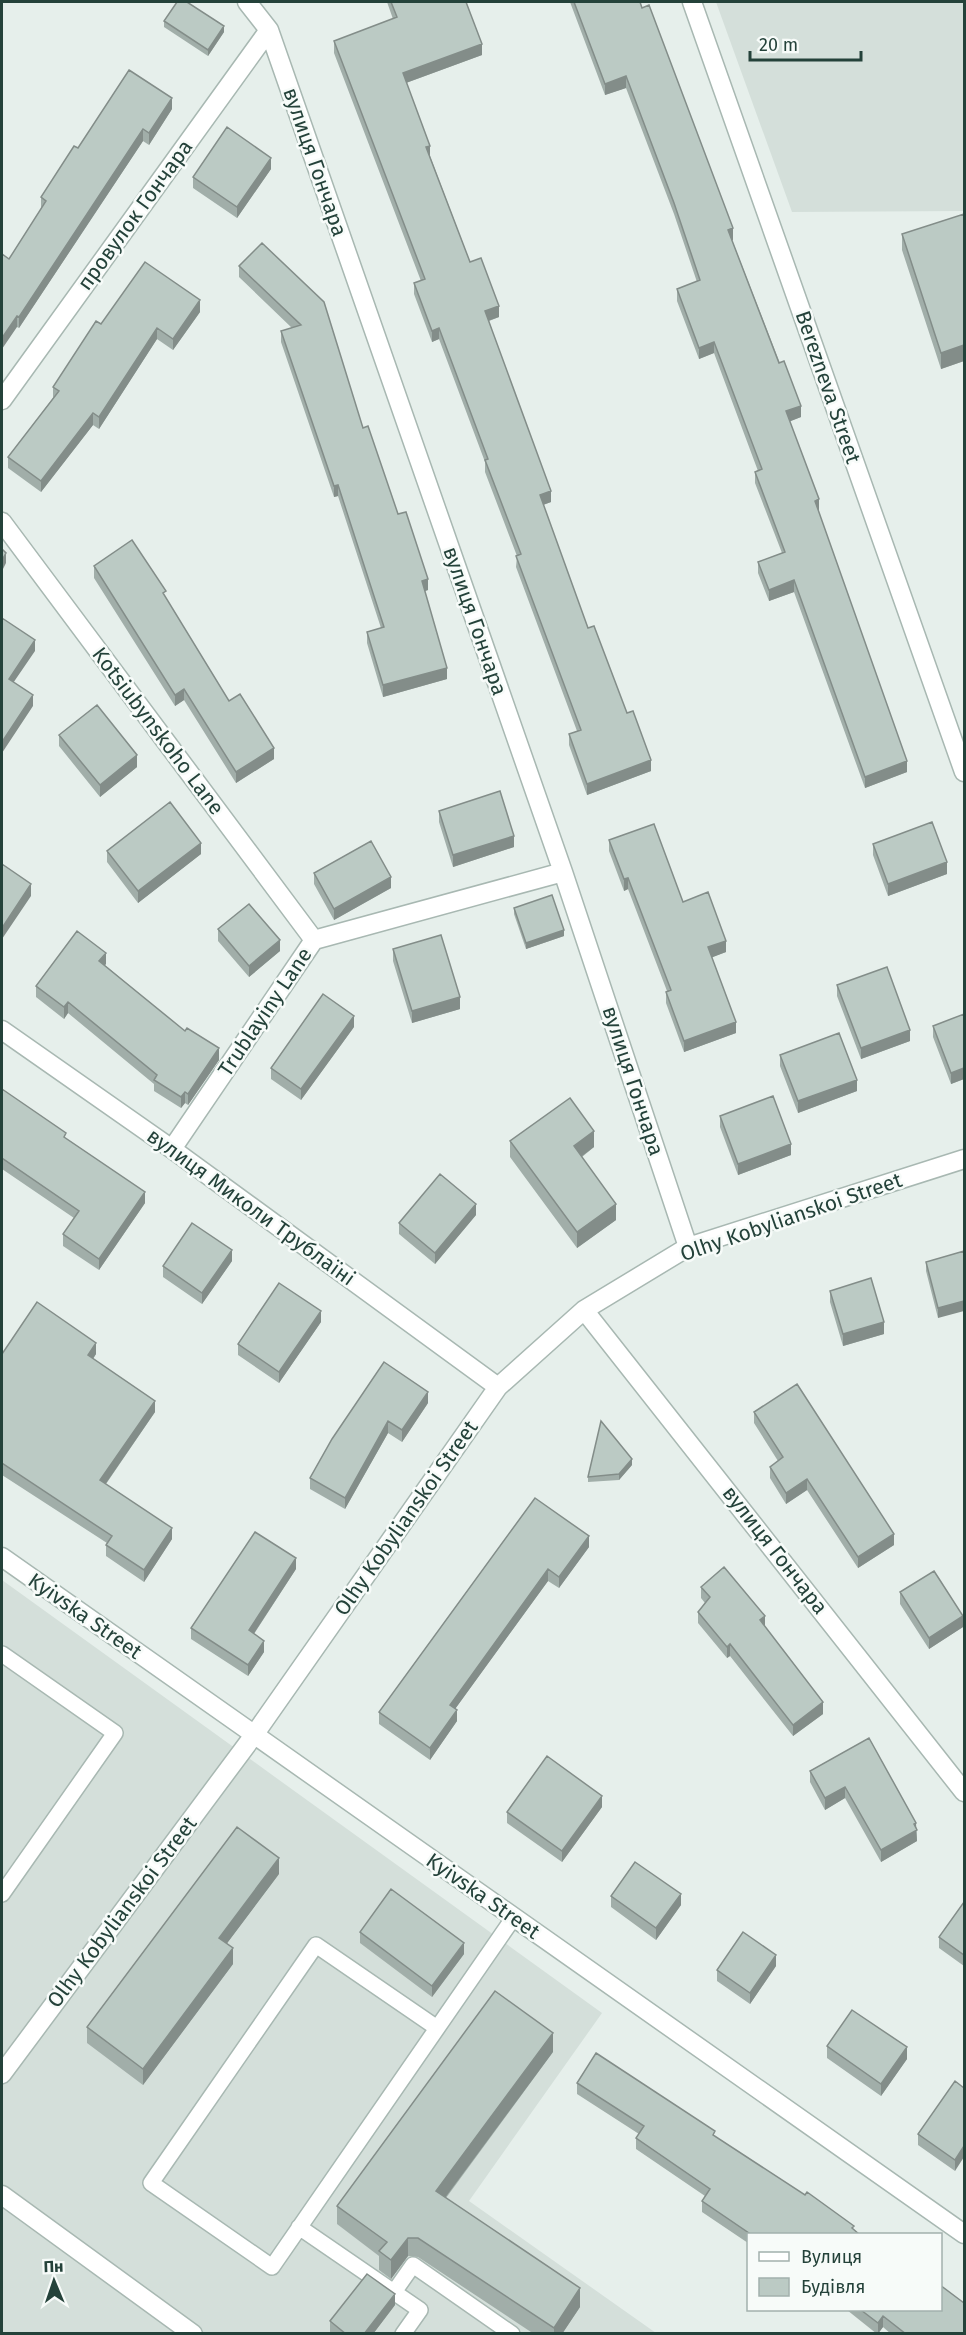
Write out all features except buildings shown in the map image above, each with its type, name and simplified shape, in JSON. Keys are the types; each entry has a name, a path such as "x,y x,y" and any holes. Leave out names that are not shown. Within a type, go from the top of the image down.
{"street":[{"name":"вулиця Гончара","path":"247,2 269,30 563,872 688,1247"},
{"name":"Berezneva Street","path":"692,2 964,772"},
{"name":"провулок Гончара","path":"2,400 269,30"},
{"name":"Kotsiubynskoho Lane","path":"2,522 314,940"},
{"name":"Trublayiny Lane","path":"172,1149 314,940 563,872"},
{"name":"вулиця Миколи Трублаїні","path":"2,1029 172,1149 498,1387"},
{"name":"Olhy Kobylianskoi Street","path":"2,2074 254,1735 498,1387 584,1310 688,1247 964,1159"},
{"name":"вулиця Гончара","path":"584,1310 964,1792"},
{"name":"Kyivska Street","path":"2,1557 964,2234"},
{"path":"2,2195 193,2334"}],"lane":[{"path":"2,1654 115,1733 2,1894"},
{"path":"437,2028 316,1945 150,2183 272,2267 514,1917"},
{"path":"299,2227 420,2310 403,2334"},
{"path":"394,2292 413,2265 513,2334"}],"shaded area":[{"path":"716,2 964,2 964,211 792,212"},
{"path":"2,1580 602,2013 469,2201 656,2333 2,2333"}]}
